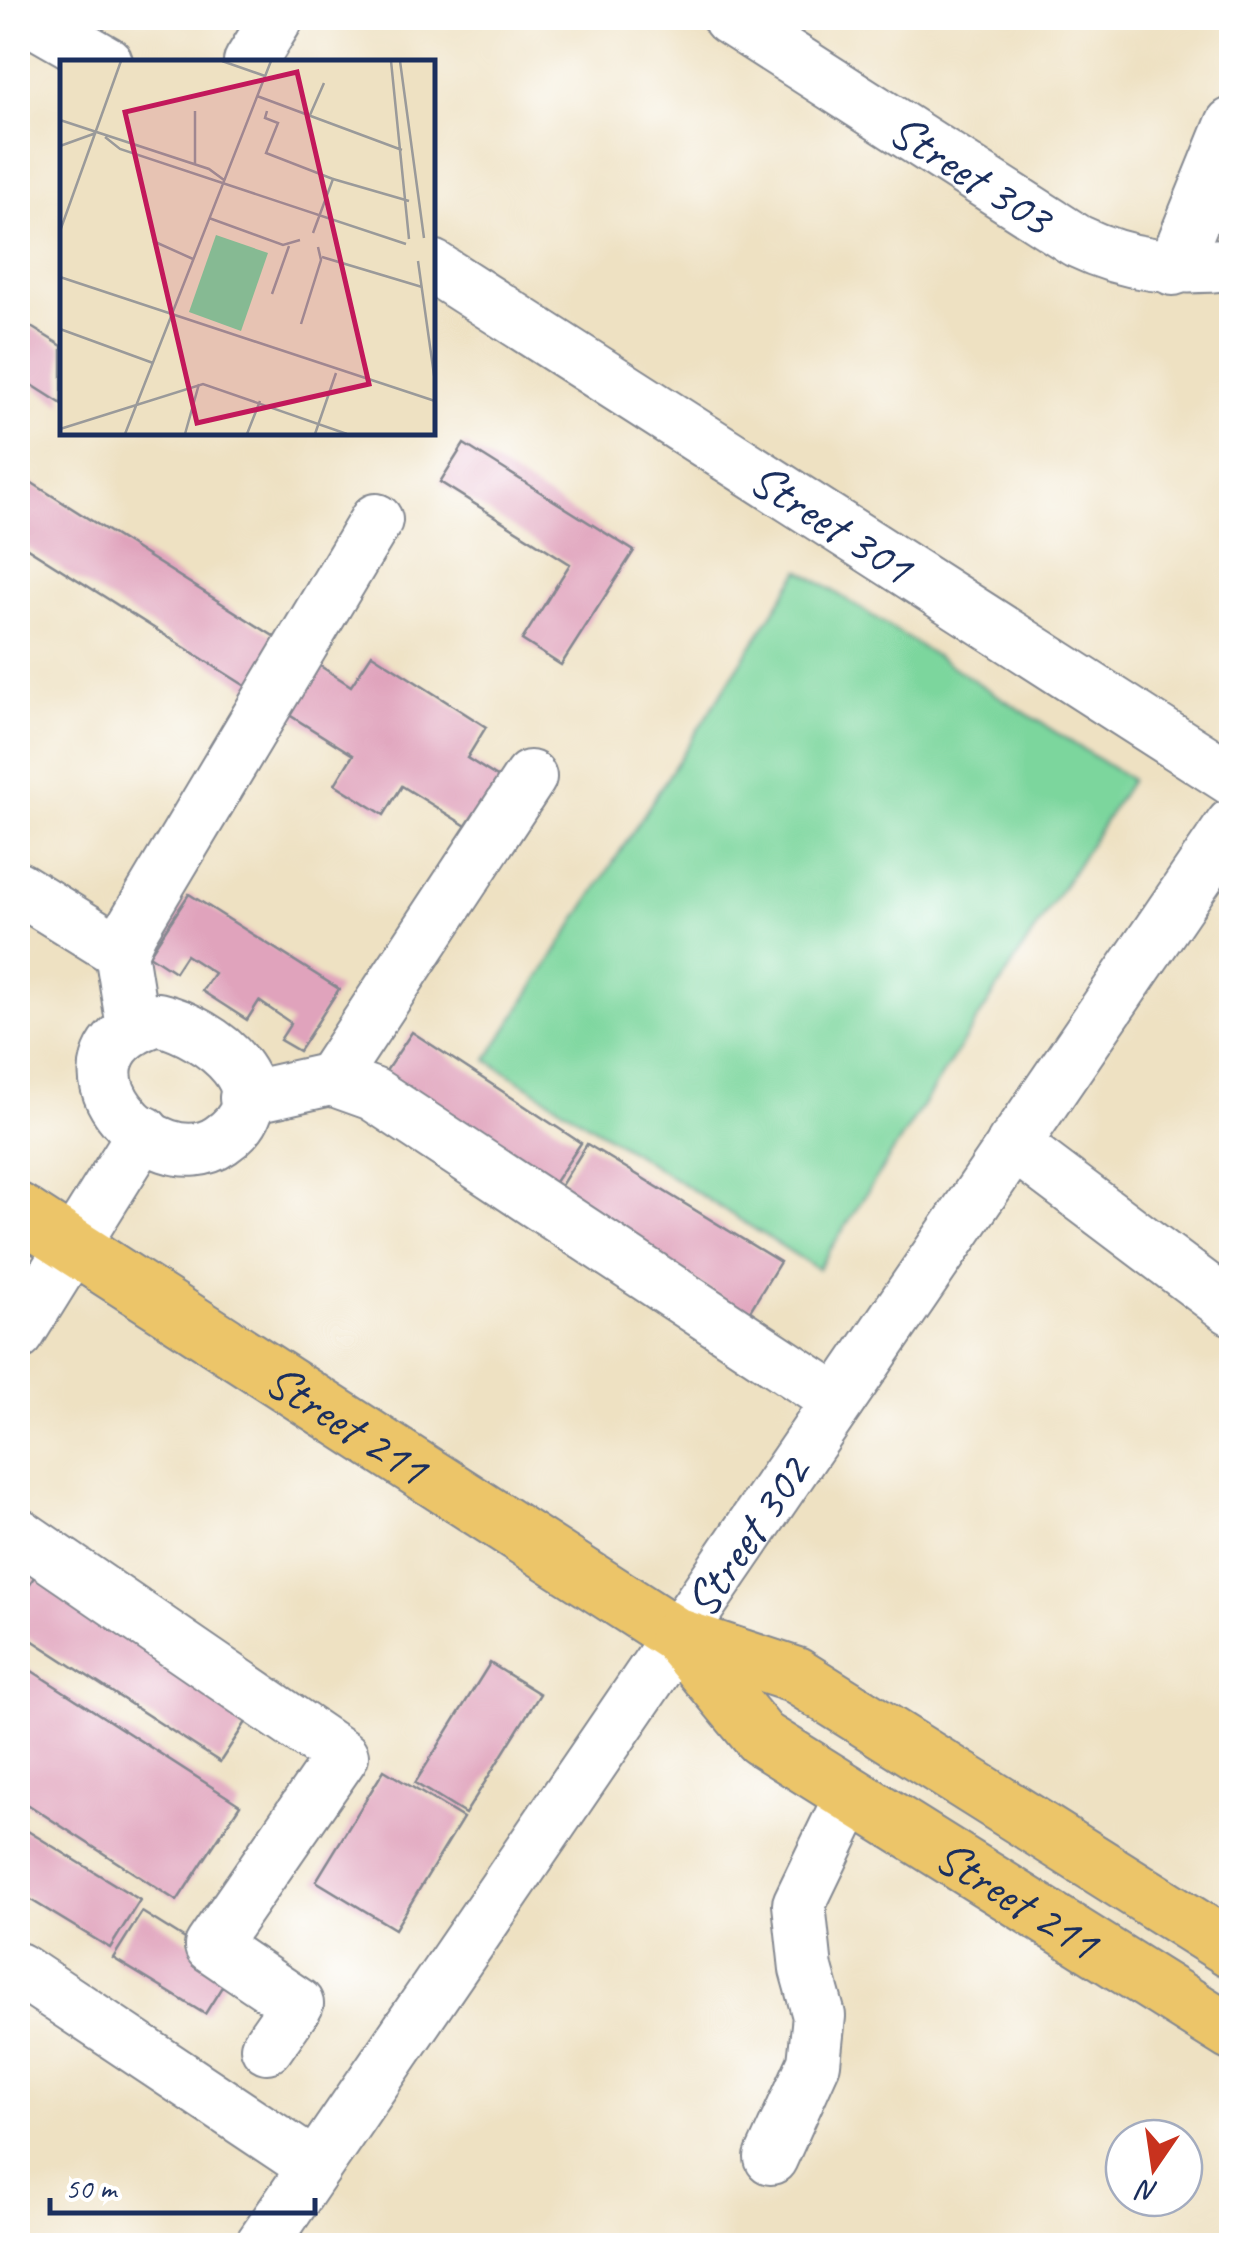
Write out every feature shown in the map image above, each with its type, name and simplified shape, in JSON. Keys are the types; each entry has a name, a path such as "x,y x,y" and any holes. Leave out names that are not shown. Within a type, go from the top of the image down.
{"main road":[{"name":"Street 211","path":"18,1211 677,1636 795,1675 1232,1950"},
{"name":"Street 211","path":"677,1636 760,1738 1232,2033"}],"street":[{"path":"29,18 102,60"},
{"path":"251,60 277,18"},
{"name":"Street 303","path":"729,18 792,34 1076,241 1111,258 1172,269 1232,264"},
{"path":"1172,269 1232,124"},
{"name":"Street 301","path":"435,268 1232,778"},
{"path":"132,1027 121,952 376,520"},
{"path":"331,1078 530,777"},
{"name":"Street 302","path":"261,2246 1232,825"},
{"path":"18,888 121,952"},
{"path":"158,1019 181,1024 228,1053 242,1073 246,1098 231,1133 216,1144 178,1150 144,1132 115,1109 105,1073 118,1039 132,1027 158,1019"},
{"path":"246,1098 331,1078 372,1094 838,1401"},
{"path":"18,1334 144,1132"},
{"path":"1013,1144 1232,1309"},
{"path":"18,1534 342,1756 211,1946 297,2004 267,2047"},
{"path":"771,2158 814,2063 820,2016 806,1968 799,1904 852,1794"},
{"path":"18,1969 314,2167"}],"green space":[{"path":"800,570 1131,780 818,1269 487,1060"}],"building":[{"path":"18,319 60,345 60,403 18,376"},
{"path":"464,444 634,551 561,665 522,640 570,564 440,482"},
{"path":"18,474 286,644 255,692 18,542"},
{"path":"372,654 486,727 467,758 502,780 471,829 402,786 384,815 335,784 353,755 283,711 314,662 351,686"},
{"path":"189,894 339,989 299,1051 280,1040 291,1023 259,1001 247,1020 202,991 214,973 186,955 175,972 149,955"},
{"path":"412,1032 581,1143 553,1185 384,1074"},
{"path":"587,1144 780,1262 748,1314 555,1195"},
{"path":"34,1577 250,1716 220,1762 18,1631 18,1603"},
{"path":"18,1662 240,1805 177,1901 18,1798"},
{"path":"490,1663 540,1694 465,1814 415,1783"},
{"path":"384,1770 463,1818 395,1929 316,1881"},
{"path":"18,1825 140,1900 110,1948 18,1892"},
{"path":"142,1912 233,1969 205,2014 113,1958"}]}
